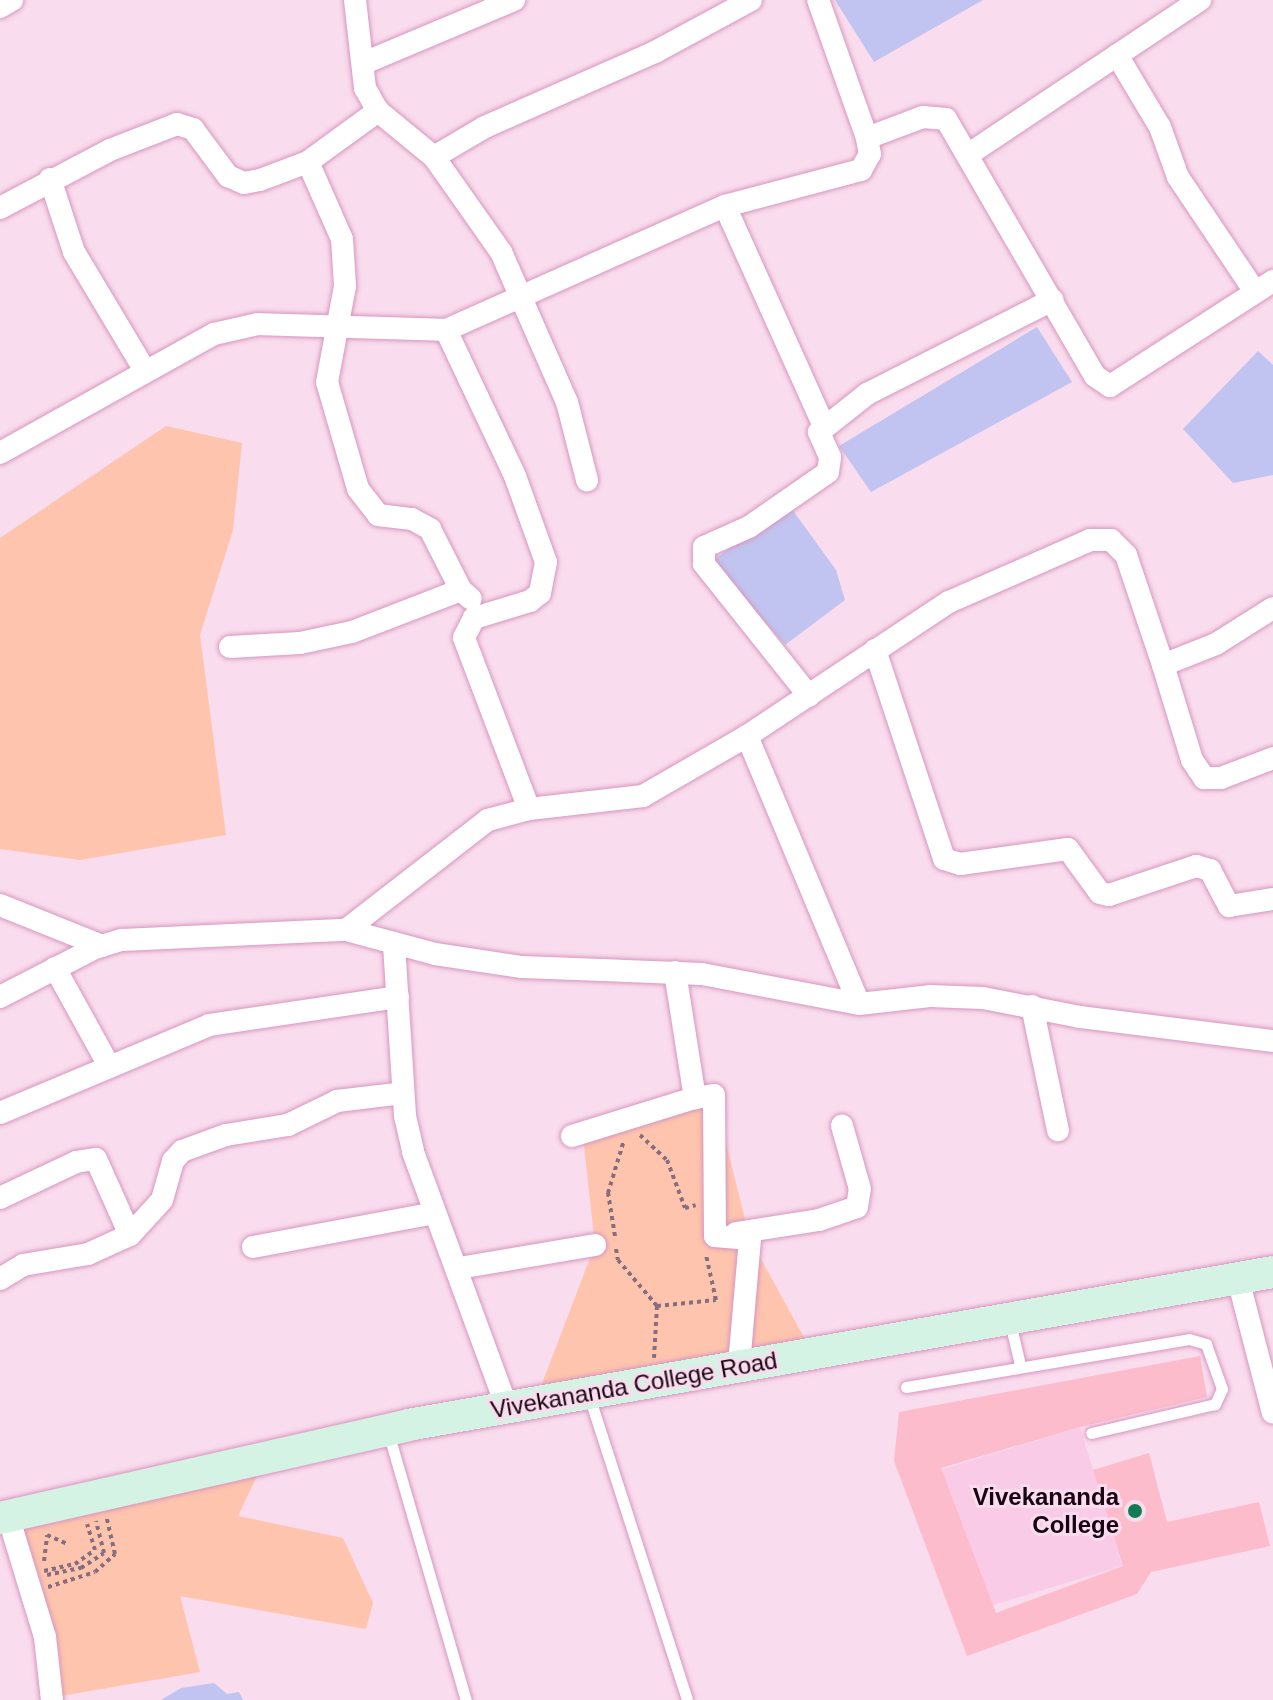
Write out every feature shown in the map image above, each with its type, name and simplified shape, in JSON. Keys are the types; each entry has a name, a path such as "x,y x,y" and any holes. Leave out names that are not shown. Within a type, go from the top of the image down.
{"street":[{"path":"0,7 12,0"},
{"path":"355,0 365,88 378,111 434,157 494,242 523,296 535,339 567,402 587,480"},
{"path":"364,63 514,0"},
{"path":"434,157 537,103 655,52 751,0"},
{"path":"1,450 144,369 214,334 258,324 446,330 725,206 861,170 870,154 867,138 818,0"},
{"path":"969,154 1200,0"},
{"path":"867,138 935,114 946,119 1095,376 1110,386 1142,369 1263,285 1184,187 1160,127 1117,55"},
{"path":"0,208 50,179 177,124 193,129 228,176 244,183 308,162 378,111"},
{"path":"308,162 342,239 345,286 327,382 358,489 378,515 412,519 430,529 461,590 479,615"},
{"path":"50,179 74,252 144,369"},
{"path":"725,206 824,426"},
{"path":"809,696 701,556 704,547 749,527 828,472 830,457 819,438 824,426 901,374 1052,300"},
{"path":"446,330 520,489 546,562 545,582 530,601 479,615 464,638 529,809"},
{"path":"346,930 488,820 529,809 643,796 747,736 949,602 1090,540 1111,540 1126,555 1192,760 1204,778 1221,778 1273,758"},
{"path":"230,647 287,645 352,632 461,590"},
{"path":"1163,665 1216,644 1273,608"},
{"path":"875,650 944,859 960,864 1068,849 1100,893 1109,895 1196,866 1210,870 1229,906 1273,899"},
{"path":"747,736 859,1004"},
{"path":"0,905 102,946"},
{"path":"0,997 102,946 122,940 346,930 394,945 522,967 675,972 859,1004 945,996 1273,1041"},
{"path":"394,945 403,1093 413,1152 459,1268 507,1407"},
{"path":"55,968 108,1064"},
{"path":"675,972 695,1098"},
{"path":"0,1113 108,1064 209,1025 398,997"},
{"path":"1032,1006 1058,1130"},
{"path":"0,1279 23,1265 88,1254 130,1235 162,1200 173,1161 182,1151 226,1135 288,1125 337,1101 403,1093"},
{"path":"572,1136 714,1095 715,1200 709,1240"},
{"path":"709,1240 819,1220 857,1207 860,1189 842,1126"},
{"path":"0,1198 76,1162 96,1159 130,1235"},
{"path":"253,1247 435,1213"},
{"path":"709,1240 750,1239 739,1365"},
{"path":"459,1268 595,1245"},
{"name":"Vivekananda College Road","path":"4,1517 97,1500 387,1430 653,1380 1273,1272"},
{"path":"1238,1279 1273,1413"},
{"path":"4,1517 45,1637 52,1700"}],"lane":[{"path":"1009,1318 1020,1365"},
{"path":"906,1387 1020,1365 1189,1339 1206,1344 1222,1389 1215,1404 1091,1433"},
{"path":"587,1392 687,1700"},
{"path":"387,1430 466,1700"}],"path":[{"path":"638,1133 667,1160 685,1208 715,1200"},
{"path":"624,1138 608,1193 618,1260 657,1306 653,1380"},
{"path":"657,1306 716,1300 709,1240"},
{"path":"36,1544 43,1576 81,1568 104,1553 97,1500"},
{"path":"41,1590 95,1572 115,1554 97,1500"},
{"path":"43,1572 75,1564 95,1550 86,1519 72,1522"},
{"path":"43,1572 47,1535 67,1544"},
{"path":"33,1563 37,1577"}],"shaded area":[{"path":"166,426 242,443 233,530 200,635 226,835 80,860 0,849 0,538"},
{"path":"714,1095 750,1239 813,1354 535,1402 595,1245 583,1137"},
{"path":"1080,1427 1122,1566 984,1608 941,1469"},
{"path":"266,1457 238,1516 343,1538 373,1603 366,1629 180,1596 200,1672 55,1697 13,1520"}],"water":[{"path":"835,0 983,0 874,62"},
{"path":"1037,327 1072,382 871,492 839,446"},
{"path":"1258,351 1273,365 1273,475 1233,483 1183,429"},
{"path":"789,505 836,570 845,600 785,645 712,561"},
{"path":"214,1683 227,1694 239,1692 243,1700 161,1700 181,1688"}],"building":[{"name":"Vivekananda College","path":"1200,1356 1207,1397 1080,1427 941,1468 996,1613 1123,1566 1093,1470 1149,1453 1167,1522 1259,1502 1270,1546 1151,1572 1137,1594 967,1656 894,1461 899,1412"}],"place":[{"name":"Vivekananda College","path":"1135,1511"}]}
